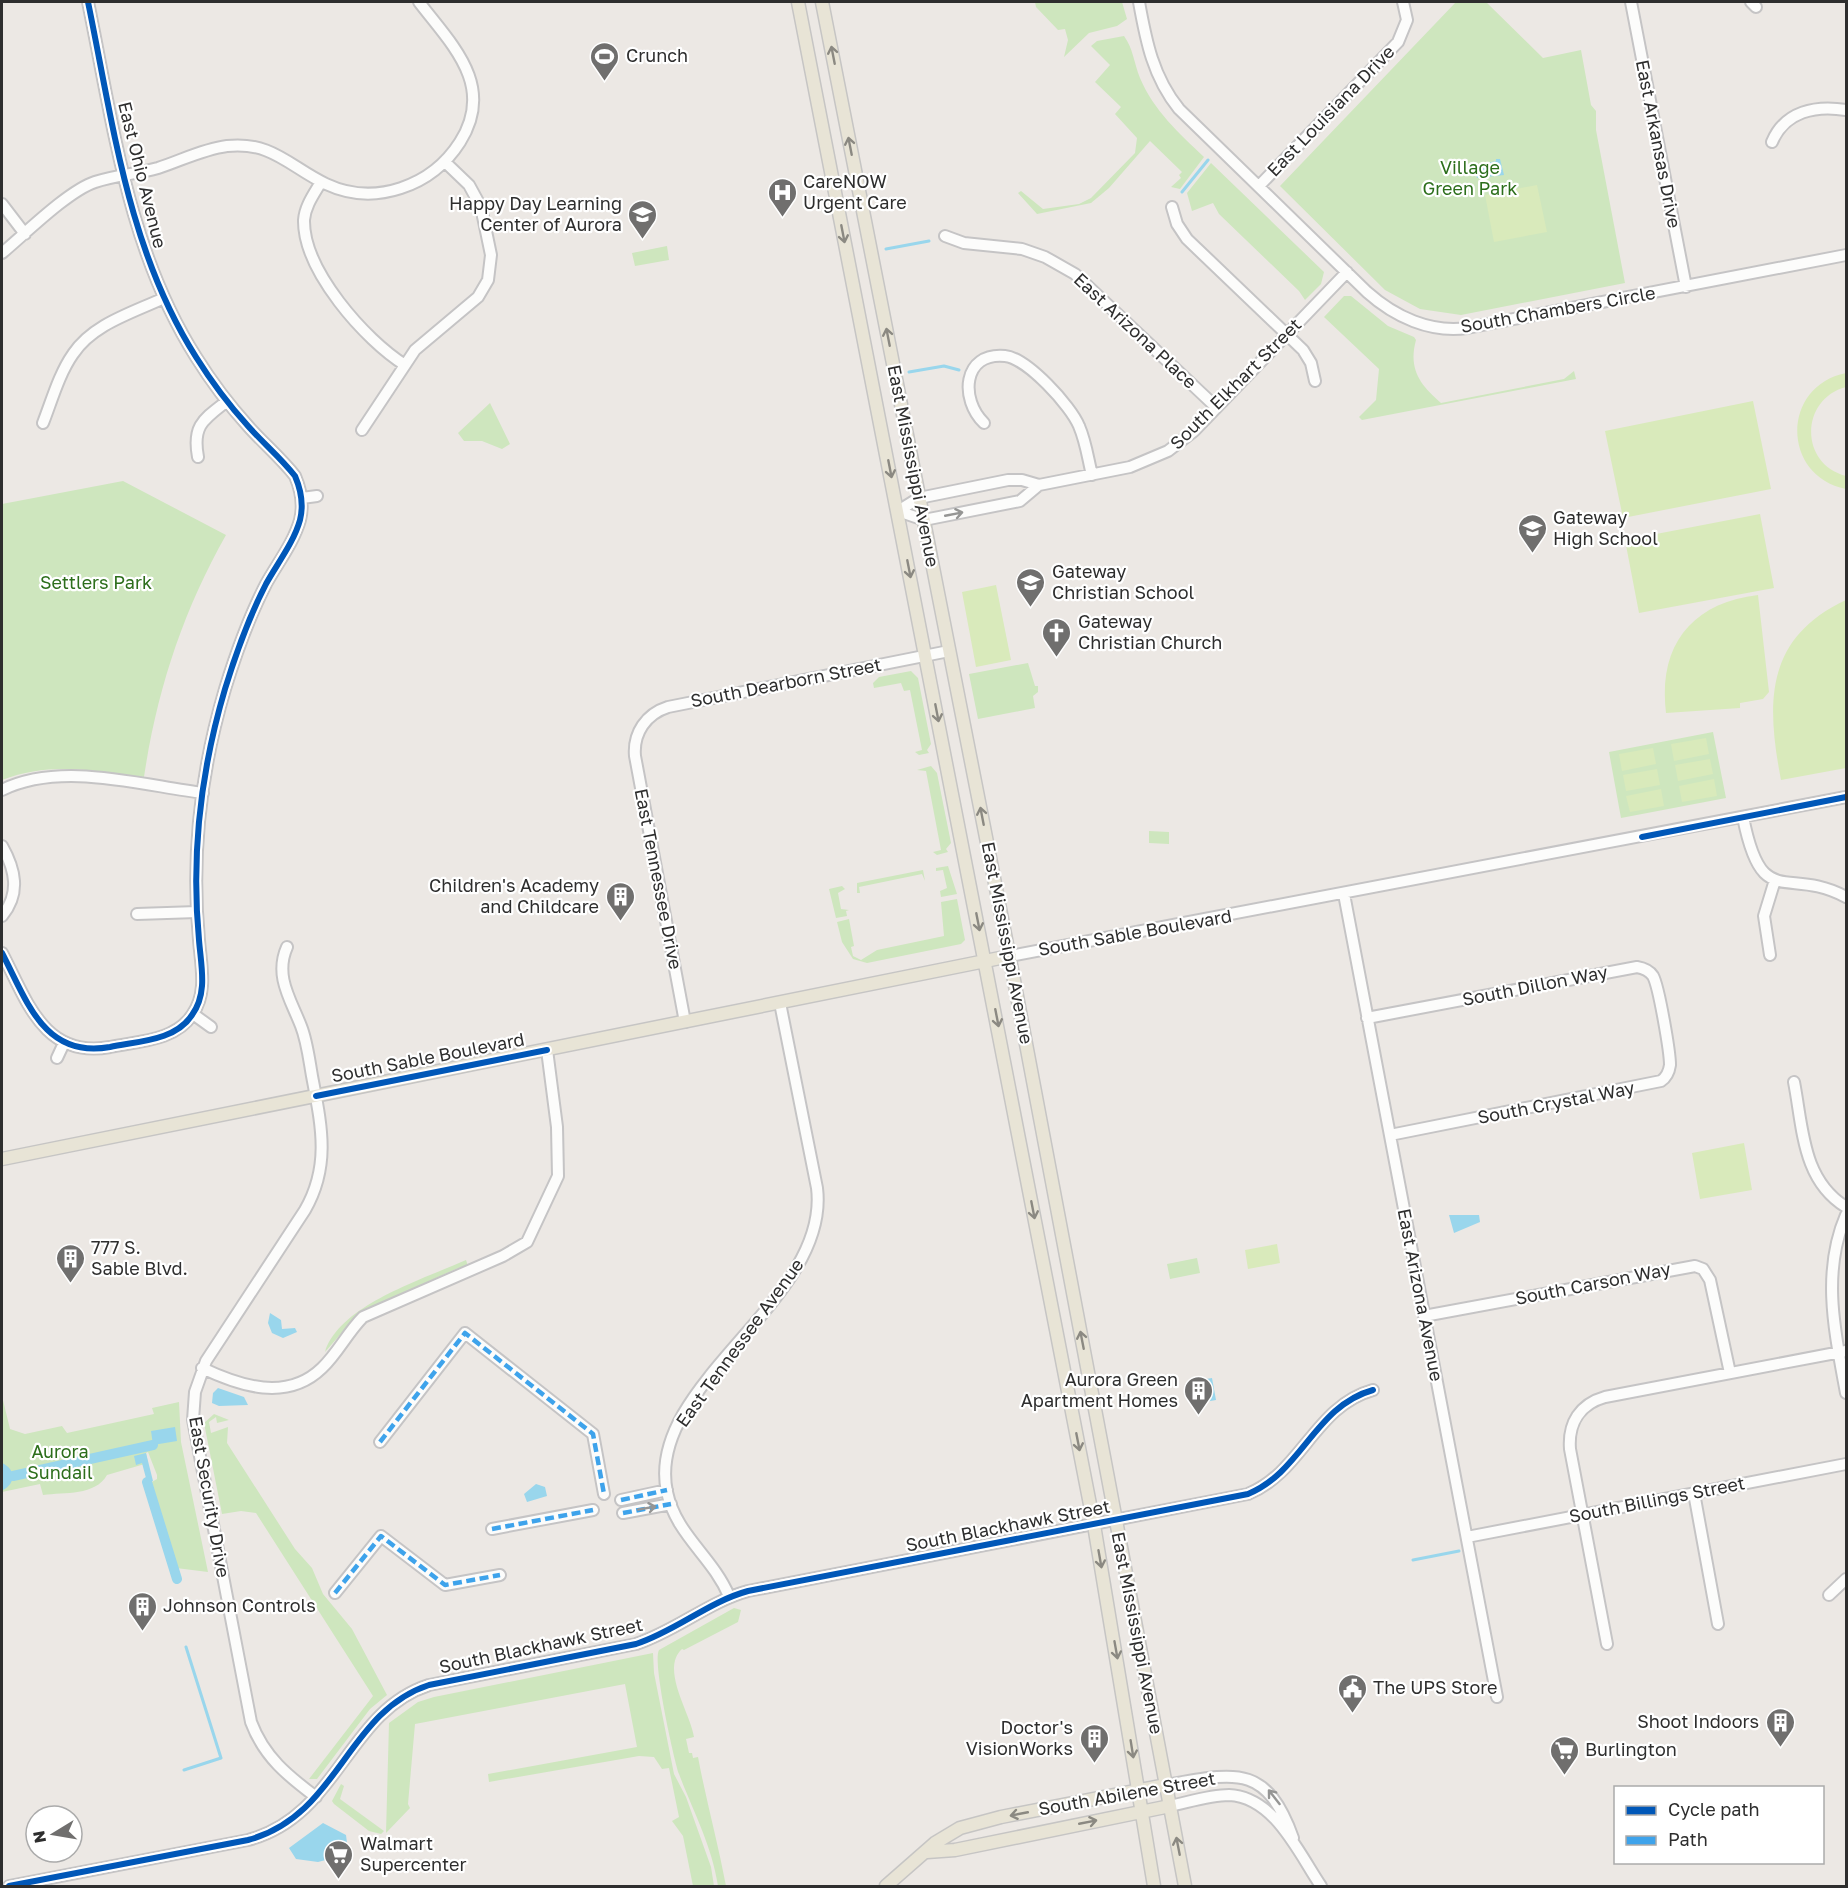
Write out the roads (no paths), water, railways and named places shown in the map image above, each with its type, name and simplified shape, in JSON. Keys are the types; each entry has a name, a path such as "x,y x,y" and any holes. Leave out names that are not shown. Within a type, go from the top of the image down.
{"main road":[{"name":"East Mississippi Avenue","path":"798,2 1094,1525 1154,1887"},
{"name":"East Mississippi Avenue","path":"822,2 1010,956 1185,1887"},
{"name":"South Sable Boulevard","path":"2,1159 1010,956"},
{"name":"South Abilene Street","path":"886,1887 902,1870 945,1836 976,1823 1166,1785"},
{"name":"South Abilene Street","path":"927,1852 955,1850 1170,1806"}],"street":[{"name":"East Ohio Avenue","path":"88,2 124,175 142,247 164,298 195,356 227,401 295,476 302,498"},
{"path":"2,253 87,185 155,169 212,149 241,146 278,154 321,182 361,194 389,192 420,181 445,162 462,138 469,124 472,87 465,63 419,2"},
{"name":"South Chambers Circle","path":"1138,2 1150,58 1168,95 1377,300 1395,313 1420,323 1457,329 1846,255"},
{"name":"East Louisiana Drive","path":"1259,186 1398,42 1407,20 1403,2"},
{"name":"East Arkansas Drive","path":"1631,2 1686,287"},
{"path":"1772,142 1780,127 1804,111 1824,107 1846,110"},
{"path":"362,430 415,350 478,297 488,280 491,255 481,207 469,185 445,162"},
{"path":"321,182 307,207 304,219 314,261 330,291 386,354 405,365"},
{"path":"2,204 25,234"},
{"path":"1172,207 1184,235 1308,356 1315,381"},
{"name":"East Arizona Place","path":"945,236 964,243 1022,249 1045,257 1075,274 1216,407"},
{"name":"South Elkhart Street","path":"920,498 1008,480 1022,480 1039,485 1130,467 1156,458 1180,443 1347,272"},
{"path":"43,423 66,365 82,342 102,327 164,298"},
{"path":"984,423 971,407 968,396 970,375 981,362 989,358 997,356 1015,358 1060,399 1074,417 1085,442 1092,475"},
{"path":"198,457 195,439 197,429 206,417 227,401"},
{"name":"South Elkhart Street","path":"898,512 924,520 1020,501 1039,485"},
{"path":"2,953 35,1017 51,1035 64,1043 98,1049 158,1037 180,1028 193,1014 203,984 197,912 198,840 203,793 216,723 237,654 264,588 297,527 302,498 317,496"},
{"path":"898,512 920,498"},
{"name":"South Dearborn Street","path":"636,737 652,715 668,707 950,651"},
{"name":"East Tennessee Drive","path":"636,737 636,766 685,1022"},
{"path":"2,790 31,779 59,775 203,793"},
{"name":"South Sable Boulevard","path":"1010,956 1846,797"},
{"path":"1743,818 1754,860 1761,870 1775,880 1819,887 1846,897"},
{"path":"2,846 11,863 15,884 10,904 2,916"},
{"path":"1770,955 1764,916 1775,880"},
{"name":"East Arizona Avenue","path":"1344,894 1497,1697"},
{"path":"137,914 197,912"},
{"name":"East Security Drive","path":"287,947 283,964 284,985 288,1001 304,1033 324,1150 322,1168 314,1194 202,1368 194,1396 194,1425 251,1722 261,1744 276,1765 316,1797"},
{"name":"South Dillon Way","path":"1367,1018 1637,967 1647,970 1653,976 1663,1022"},
{"name":"East Tennessee Avenue","path":"729,1596 714,1567 682,1528 671,1504 667,1490 669,1450 678,1423 800,1264 814,1232 818,1215 817,1188 780,1003"},
{"path":"193,1014 211,1027"},
{"name":"South Crystal Way","path":"1390,1135 1661,1081 1668,1073 1670,1064 1663,1022"},
{"path":"57,1058 64,1043"},
{"path":"202,1368 228,1380 250,1386 277,1389 288,1387 322,1368 349,1331 363,1317 493,1261 527,1242 558,1176 557,1127 547,1050"},
{"path":"1794,1082 1808,1158 1815,1176 1827,1193 1846,1207"},
{"path":"1846,1215 1834,1255 1832,1285 1843,1352 1846,1393"},
{"name":"South Carson Way","path":"1424,1316 1695,1266 1701,1267 1708,1275 1730,1373"},
{"path":"380,1442 465,1333 593,1434 604,1494"},
{"path":"1607,1644 1569,1440 1572,1424 1583,1409 1605,1397 1843,1352"},
{"name":"South Blackhawk Street","path":"9,1887 259,1837 297,1818 376,1719 394,1703 414,1690 438,1682 636,1644 660,1635 729,1596 1255,1492 1285,1471 1337,1408 1373,1390"},
{"name":"South Billings Street","path":"1467,1537 1846,1464"},
{"path":"621,1500 667,1490"},
{"path":"1694,1493 1718,1624"},
{"path":"623,1513 671,1504"},
{"path":"492,1529 593,1510"},
{"path":"335,1593 381,1536 445,1585 501,1575"},
{"path":"1829,1595 1846,1579"},
{"name":"South Abilene Street","path":"1166,1785 1223,1777 1246,1779 1262,1786 1279,1803 1298,1849 1321,1887"},
{"name":"South Abilene Street","path":"1170,1806 1224,1796 1244,1798 1267,1813 1298,1849"}],"water":[{"path":"1500,159 1504,175 1477,178 1474,166 1496,161"},
{"path":"1449,1215 1479,1215 1480,1222 1454,1233"},
{"path":"270,1313 281,1320 282,1329 295,1328 297,1332 283,1338 272,1333 268,1323"},
{"path":"1212,1378 1216,1400 1205,1402 1200,1380"},
{"path":"218,1388 244,1397 248,1405 219,1406 212,1403 213,1393"},
{"path":"175,1427 177,1441 153,1445 151,1431"},
{"path":"146,1453 153,1481 147,1482 142,1463 136,1465 134,1456"},
{"path":"2,1463 10,1469 13,1476 10,1484 3,1490"},
{"path":"536,1484 545,1487 547,1496 527,1502 524,1494"},
{"path":"323,1823 346,1835 347,1843 341,1856 318,1862 296,1859 289,1848"}],"waterway":[{"path":"1182,192 1208,160"},
{"path":"886,249 929,241"},
{"path":"909,372 944,366 959,370"},
{"path":"13,1476 153,1445"},
{"path":"147,1482 177,1579"},
{"path":"1413,1560 1459,1551"},
{"path":"184,1770 221,1758 186,1647"}],"place":[{"name":"Crunch","path":"605,82"},
{"name":"CareNOW Urgent Care","path":"782,218"},
{"name":"Happy Day Learning Center of Aurora","path":"643,240"},
{"name":"Gateway High School","path":"1532,554"},
{"name":"Gateway Christian School","path":"1031,608"},
{"name":"Gateway Christian Church","path":"1057,658"},
{"name":"Children's Academy and Childcare","path":"620,922"},
{"name":"777 S. Sable Blvd.","path":"70,1284"},
{"name":"Aurora Green Apartment Homes","path":"1199,1416"},
{"name":"Johnson Controls","path":"142,1632"},
{"name":"The UPS Store","path":"1352,1714"},
{"name":"Shoot Indoors","path":"1780,1748"},
{"name":"Doctor's VisionWorks","path":"1094,1764"},
{"name":"Burlington","path":"1564,1776"},
{"name":"Walmart Supercenter","path":"339,1880"}],"park label":[{"name":"Village Green Park","path":"1470,178"},
{"name":"Settlers Park","path":"96,583"},
{"name":"Aurora Sundail","path":"60,1462"}]}
